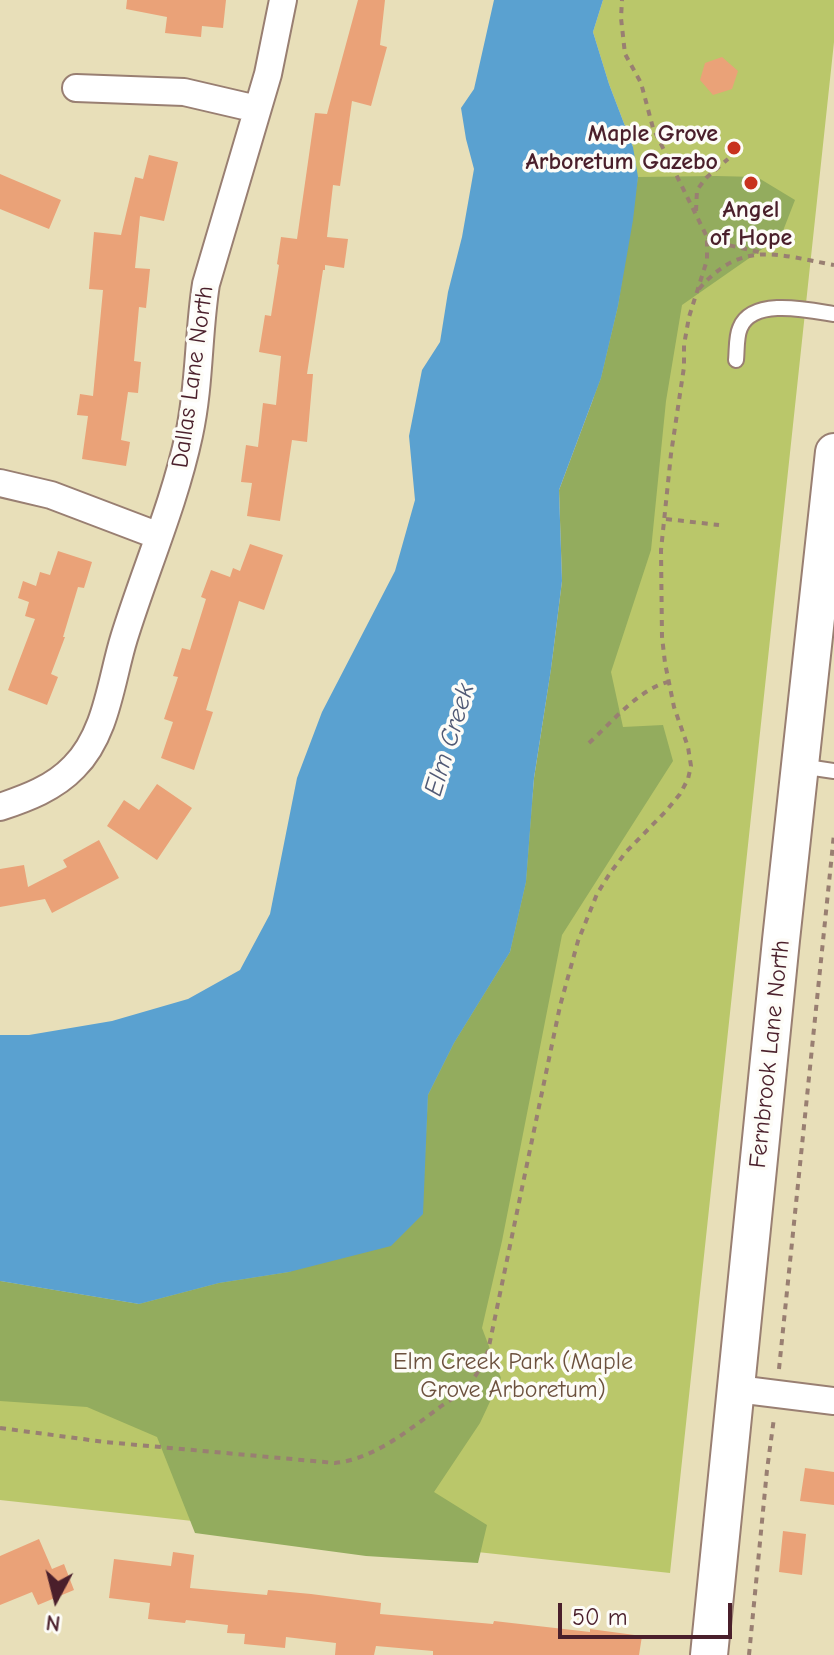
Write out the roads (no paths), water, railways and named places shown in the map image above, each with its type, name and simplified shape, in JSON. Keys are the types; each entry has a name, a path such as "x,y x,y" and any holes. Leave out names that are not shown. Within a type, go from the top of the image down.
{"street":[{"name":"Dallas Lane North","path":"0,807 33,796 55,784 75,767 89,749 99,726 124,638 176,490 190,432 206,284 268,74 283,0"},
{"path":"76,88 184,92 257,109"},
{"name":"Fernbrook Lane North","path":"709,1655 737,1389 817,768 834,452"},
{"path":"0,483 51,495 159,536"},
{"path":"737,1389 834,1401"}],"lane":[{"path":"736,360 740,328 749,315 771,308 834,314"}],"water":[{"name":"Elm Creek","path":"494,0 603,0 593,32 633,147 638,177 618,306 601,378 559,490 562,581 534,778 526,882 510,952 454,1043 428,1095 423,1214 391,1246 289,1272 219,1283 139,1304 0,1281 0,1035 29,1035 112,1021 188,999 240,970 270,914 297,778 322,712 395,571 415,500 409,436 422,370 440,342 448,292 462,237 474,169 461,108 474,89"}],"place":[{"name":"Maple Grove Arboretum Gazebo","path":"734,148"},
{"name":"Angel of Hope","path":"751,183"}],"park label":[{"name":"Elm Creek Park (Maple Grove Arboretum)","path":"513,1376"}]}
